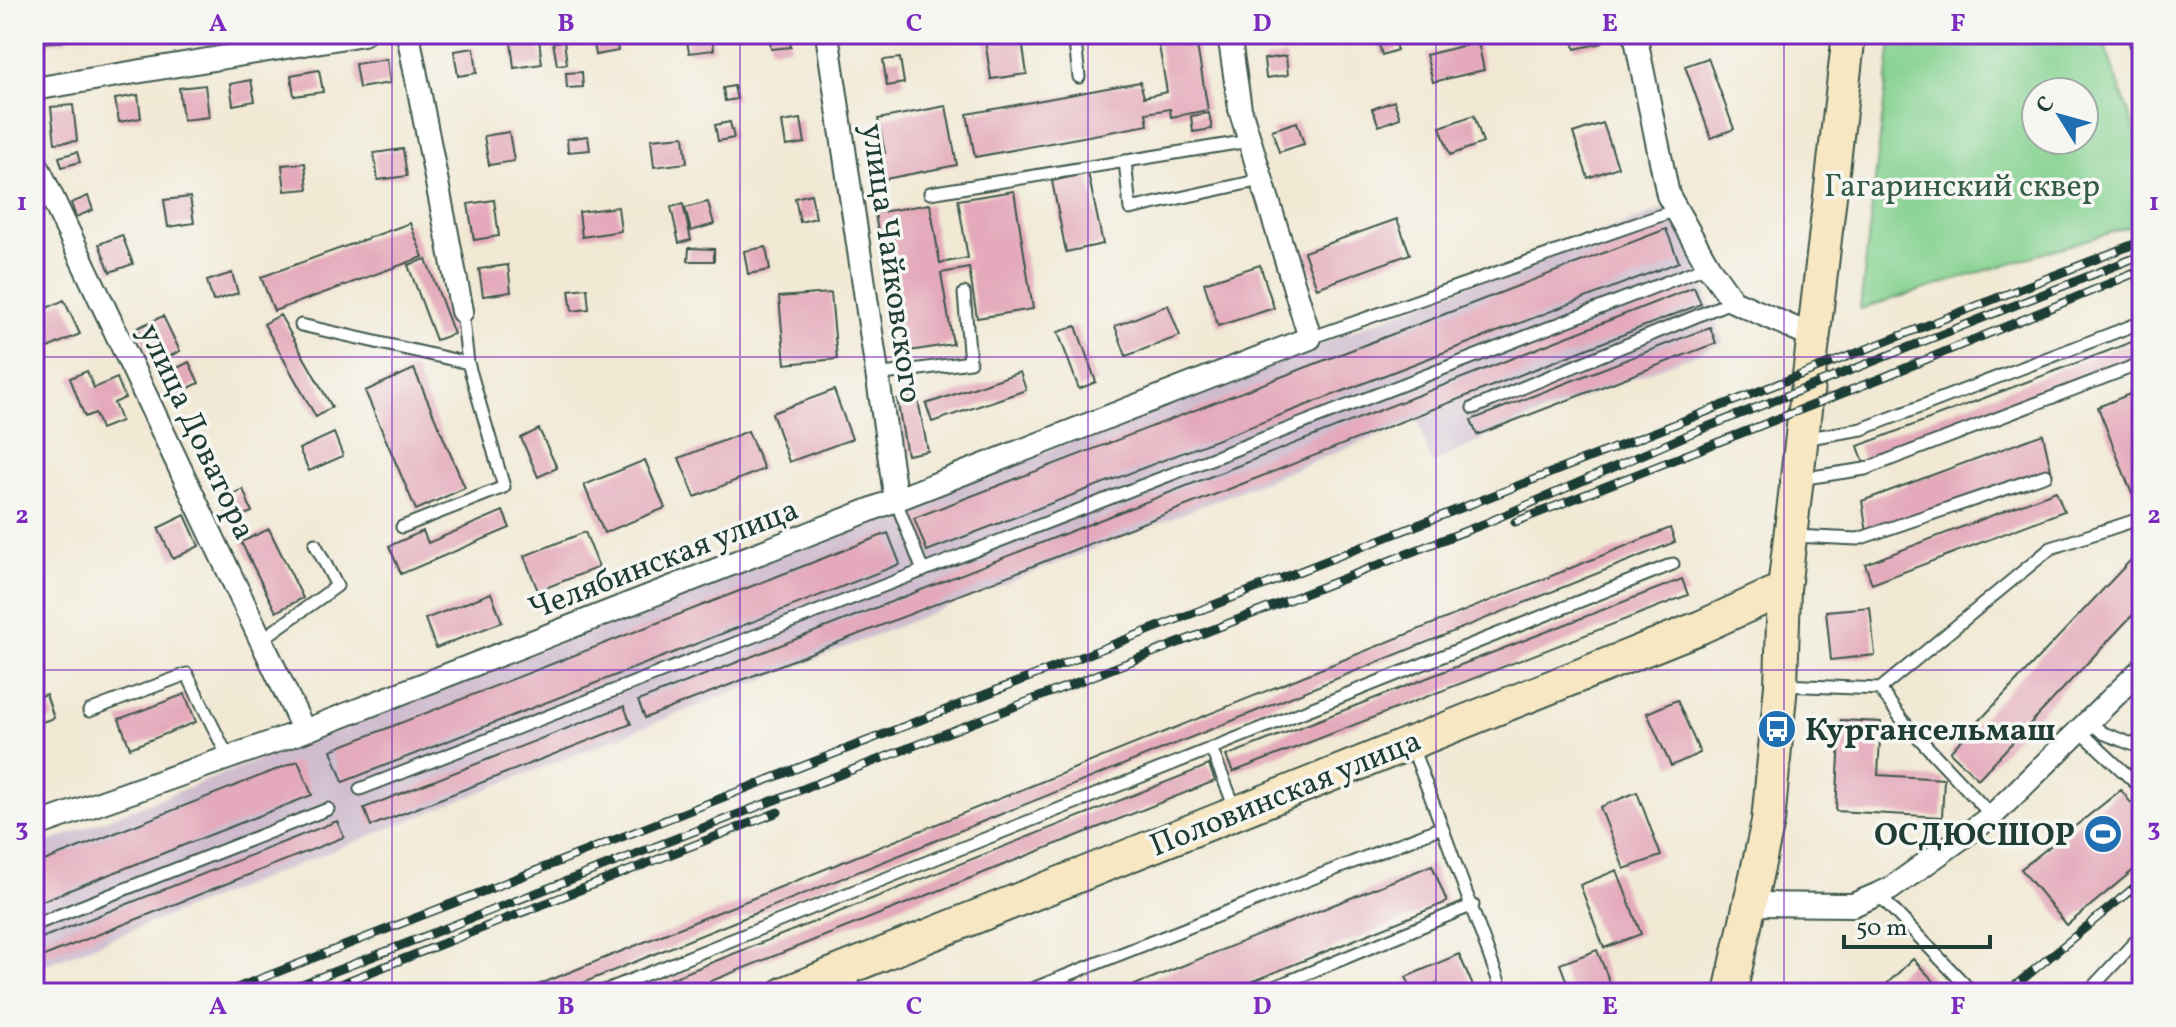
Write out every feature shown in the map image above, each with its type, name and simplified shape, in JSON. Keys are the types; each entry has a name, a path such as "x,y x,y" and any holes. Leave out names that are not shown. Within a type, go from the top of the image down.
{"main road":[{"path":"1730,993 1768,822 1781,685 1784,589 1793,536 1802,433 1849,34"},
{"name":"Половинская улица","path":"785,993 852,980 1237,812 1701,627 1784,589"}],"street":[{"path":"34,89 363,34"},
{"path":"408,34 462,311"},
{"name":"улица Чайковского","path":"827,34 896,501"},
{"path":"1229,34 1240,109 1310,338"},
{"path":"1635,34 1668,195 1708,266 1733,301 1814,337"},
{"path":"2139,34 2142,45"},
{"name":"улица Доватора","path":"34,159 304,731"},
{"name":"Челябинская улица","path":"34,826 304,731 1310,338"},
{"path":"1751,904 1853,905 1878,894 1992,816 2082,724 2142,669"}],"lane":[{"path":"1074,34 1079,77"},
{"path":"930,193 1249,141"},
{"path":"1125,161 1130,209 1261,180"},
{"path":"1310,338 1676,210"},
{"path":"360,789 1708,266"},
{"path":"877,375 970,362 964,293"},
{"path":"1473,408 1733,301"},
{"path":"402,527 504,487 468,363 462,311"},
{"path":"1802,433 1862,429 2142,322"},
{"path":"301,325 468,363"},
{"path":"1797,479 1865,469 2142,363"},
{"path":"1793,536 1858,539 2046,475"},
{"path":"896,501 923,571"},
{"path":"1781,685 1880,689 2051,548 2142,521"},
{"path":"261,640 337,586 315,544"},
{"path":"599,993 1673,564"},
{"path":"89,711 187,674 228,757"},
{"path":"1880,689 1903,721 1992,816"},
{"path":"2082,724 2142,748"},
{"path":"2082,724 2142,789"},
{"path":"1410,742 1473,905 1503,993"},
{"path":"1211,748 1237,812"},
{"path":"34,925 328,809"},
{"path":"1022,993 1442,827"},
{"path":"1878,894 1972,992"},
{"path":"1260,993 1473,905"},
{"path":"2087,993 2142,934"}],"shaded area":[{"path":"1673,205 1723,343 1503,429 1432,464 1418,420 34,969 34,848"}],"green space":[{"name":"Гагаринский сквер","path":"1892,34 2101,34 2142,150 2142,223 1860,309"}],"building":[{"path":"38,34 65,34 66,41 39,43"},
{"path":"592,34 615,34 618,51 596,55"},
{"path":"686,34 712,34 714,50 689,53"},
{"path":"769,34 789,34 791,47 771,49"},
{"path":"984,34 1021,34 1027,74 991,79"},
{"path":"1157,34 1195,34 1208,110 1171,117 1170,109 1146,113 1148,125 975,157 967,114 1140,82 1144,97 1167,92"},
{"path":"1392,34 1397,50 1382,55 1377,37"},
{"path":"1572,34 1599,34 1602,43 1575,49"},
{"path":"539,39 542,64 514,68 511,42"},
{"path":"564,41 567,64 557,65 553,42"},
{"path":"1478,42 1484,70 1433,82 1426,55"},
{"path":"474,48 477,73 458,76 454,51"},
{"path":"1286,56 1288,75 1266,78 1264,59"},
{"path":"900,58 904,83 887,86 883,60"},
{"path":"1708,58 1734,129 1711,138 1685,66"},
{"path":"387,59 390,83 359,88 355,64"},
{"path":"319,70 323,92 294,96 291,75"},
{"path":"582,72 583,87 567,88 566,73"},
{"path":"251,80 255,101 233,105 230,84"},
{"path":"205,85 209,117 183,120 179,88"},
{"path":"734,86 737,99 725,101 723,88"},
{"path":"138,95 141,118 119,122 115,99"},
{"path":"1394,101 1400,118 1379,126 1372,109"},
{"path":"73,105 77,141 55,143 51,107"},
{"path":"946,106 957,165 875,181 871,156 885,153 878,119"},
{"path":"1209,113 1212,129 1193,132 1191,116"},
{"path":"1474,115 1483,143 1450,155 1440,127"},
{"path":"801,119 805,143 786,146 782,122"},
{"path":"730,122 734,138 718,141 715,125"},
{"path":"1297,122 1304,144 1279,152 1272,130"},
{"path":"1603,123 1618,167 1588,178 1573,133"},
{"path":"509,132 514,161 489,165 484,136"},
{"path":"588,136 590,150 568,152 567,139"},
{"path":"684,136 687,163 654,167 651,139"},
{"path":"403,149 407,176 378,180 374,153"},
{"path":"77,152 80,162 62,167 59,157"},
{"path":"305,163 308,189 285,191 282,165"},
{"path":"1088,173 1103,244 1066,252 1052,181"},
{"path":"1014,191 1033,309 977,318 969,268 941,273 953,344 897,353 875,213 930,204 940,263 968,258 958,200"},
{"path":"811,194 816,218 800,222 795,198"},
{"path":"88,196 93,210 76,217 71,203"},
{"path":"190,197 194,223 168,227 164,200"},
{"path":"494,200 499,236 474,240 468,204"},
{"path":"708,202 714,224 691,231 685,208"},
{"path":"683,204 691,240 679,243 671,207"},
{"path":"618,207 621,231 582,237 579,212"},
{"path":"1397,219 1410,254 1317,288 1304,252"},
{"path":"410,223 423,257 274,311 261,277"},
{"path":"1666,229 1679,262 927,551 914,518"},
{"path":"122,235 133,264 110,272 99,244"},
{"path":"766,247 770,270 748,274 744,251"},
{"path":"689,248 714,249 714,261 688,261"},
{"path":"426,259 454,334 436,340 408,265"},
{"path":"508,265 511,292 483,296 479,269"},
{"path":"1260,265 1274,308 1218,326 1204,283"},
{"path":"232,273 238,293 213,301 207,281"},
{"path":"1694,287 1701,304 645,718 638,701"},
{"path":"587,288 589,309 572,311 569,290"},
{"path":"831,293 837,359 785,364 779,297"},
{"path":"64,300 80,334 36,353 34,314"},
{"path":"1168,305 1180,336 1126,356 1115,326"},
{"path":"280,315 332,407 316,417 264,324"},
{"path":"163,316 180,351 154,364 137,328"},
{"path":"1076,326 1096,382 1079,389 1058,332"},
{"path":"1710,327 1716,343 1477,435 1471,420"},
{"path":"2142,338 2142,358 1864,463 1858,446"},
{"path":"189,362 199,383 173,396 163,375"},
{"path":"414,369 465,488 416,510 365,391"},
{"path":"87,371 94,388 117,378 125,398 114,403 121,421 101,429 95,413 85,417 70,378"},
{"path":"1020,372 1026,390 932,422 926,404"},
{"path":"834,390 852,439 789,462 772,413"},
{"path":"2137,391 2142,404 2142,490 2132,494 2098,407"},
{"path":"917,395 928,451 907,455 897,399"},
{"path":"539,429 557,468 538,477 521,438"},
{"path":"748,431 764,469 695,497 679,458"},
{"path":"334,433 343,456 309,471 299,449"},
{"path":"2043,434 2051,470 1867,533 1862,501"},
{"path":"645,460 665,508 604,533 584,485"},
{"path":"243,489 252,512 230,520 221,499"},
{"path":"2056,491 2064,511 1872,584 1865,564"},
{"path":"503,511 510,528 401,574 389,546 423,531 428,543"},
{"path":"185,515 199,546 173,559 158,528"},
{"path":"1670,528 1675,542 558,993 518,993"},
{"path":"269,529 303,598 276,612 241,542"},
{"path":"585,532 599,567 538,591 524,556"},
{"path":"888,533 900,564 343,782 331,750"},
{"path":"2142,548 2142,605 1978,779 1950,752"},
{"path":"1682,579 1688,595 1233,772 1226,756"},
{"path":"491,593 502,622 436,648 425,619"},
{"path":"1870,607 1875,655 1831,660 1826,611"},
{"path":"46,694 54,718 39,723 34,699"},
{"path":"185,694 196,722 130,748 119,719"},
{"path":"1677,700 1700,753 1671,766 1647,713"},
{"path":"624,706 631,724 371,826 364,808"},
{"path":"1841,720 1881,722 1878,775 1944,779 1942,817 1836,811"},
{"path":"298,761 312,795 34,904 34,865"},
{"path":"1209,765 1215,781 681,993 635,993"},
{"name":"ОСДЮСШОР","path":"2121,790 2131,803 2137,799 2142,805 2142,863 2067,925 2021,869"},
{"path":"1637,792 1661,856 1624,869 1600,807"},
{"path":"337,821 344,837 34,960 34,941"},
{"path":"1432,865 1447,902 1224,993 1115,993"},
{"path":"1617,870 1641,934 1604,948 1580,885"},
{"path":"1597,950 1614,993 1571,993 1560,964"},
{"path":"1459,954 1476,993 1441,993 1437,983 1414,993 1406,977"},
{"path":"1913,959 1945,993 1877,993"}],"railway":[{"path":"224,993 2142,241"},
{"path":"279,993 1486,523 1692,433 2142,255"},
{"path":"1515,522 1884,377 2142,270"},
{"path":"317,993 778,812"},
{"path":"2006,993 2142,881"}],"place":[{"name":"Кургансельмаш","path":"1777,729"},
{"name":"ОСДЮСШОР","path":"2103,834"}]}
